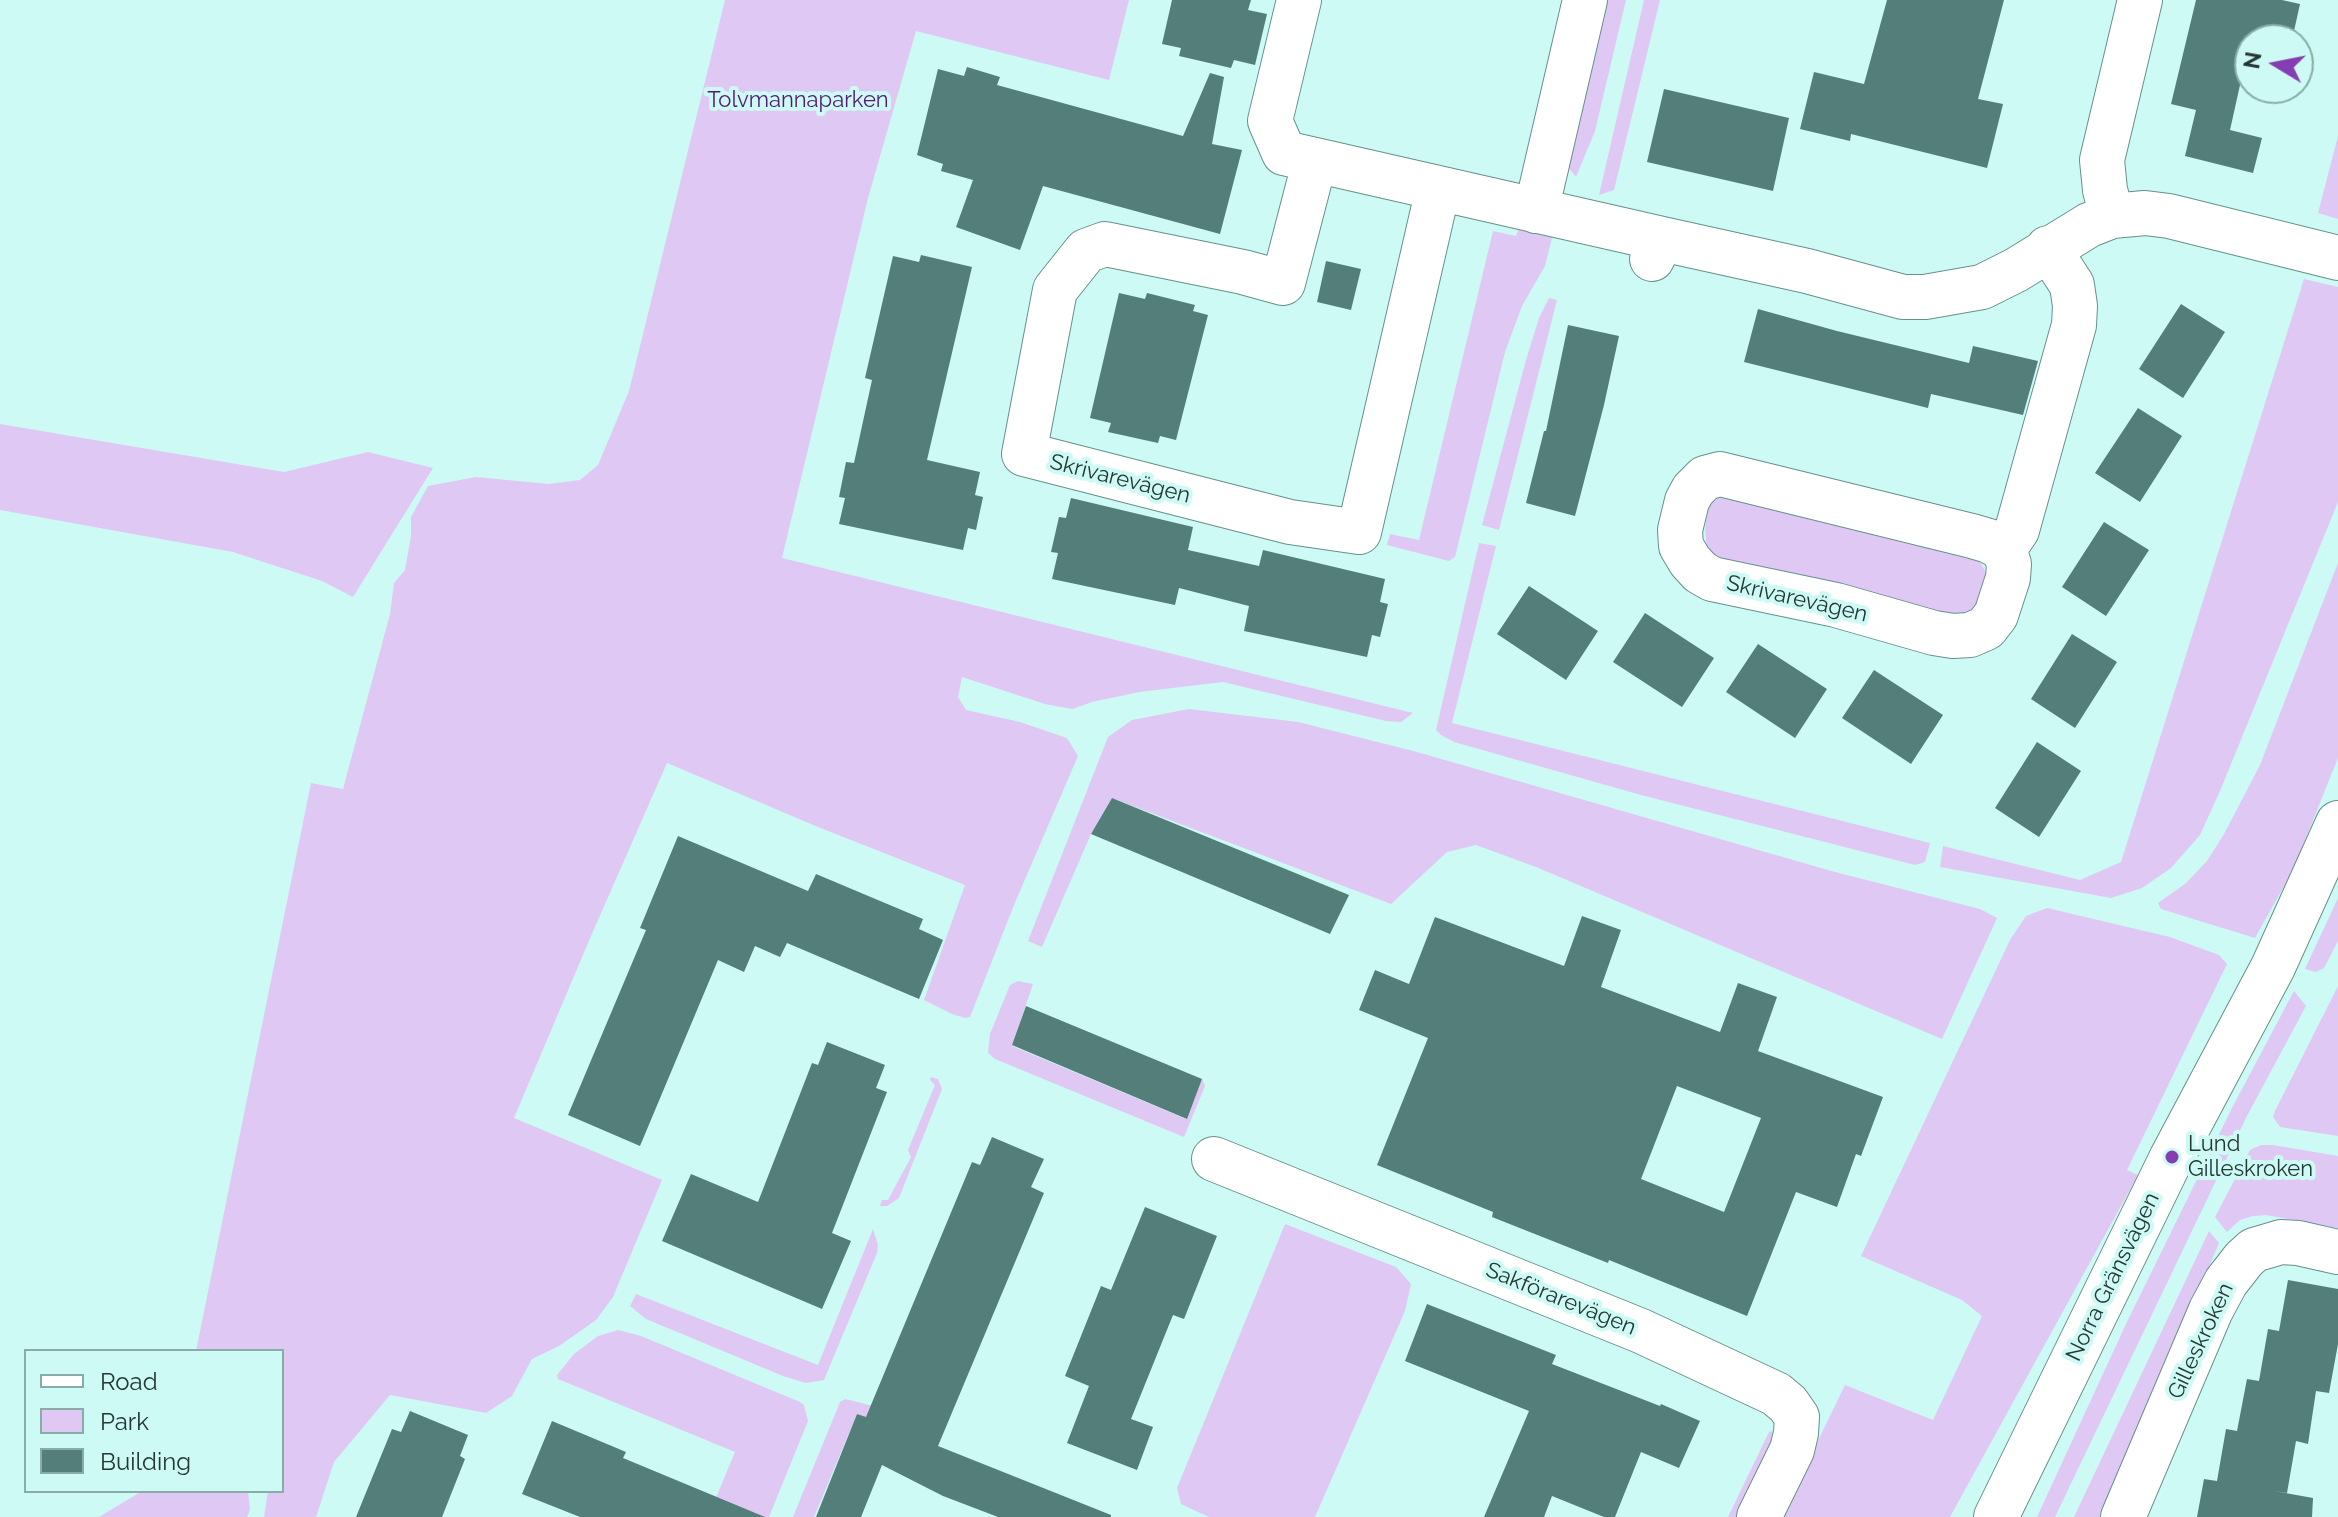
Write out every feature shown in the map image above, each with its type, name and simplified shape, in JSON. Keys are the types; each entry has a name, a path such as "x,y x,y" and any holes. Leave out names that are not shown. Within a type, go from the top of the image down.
{"street":[{"path":"1299,0 1270,121 1284,153 1536,211 1657,249 1807,271 1903,297 1925,297 1982,287 2089,225 2112,216 2145,213 2169,216 2338,258"},
{"path":"1536,211 1585,0"},
{"path":"2112,216 2102,160 2140,0"},
{"name":"Skrivarevägen","path":"1315,160 1283,283 1105,244 1086,251 1055,290 1024,454 1290,522 1359,532 1438,189"},
{"name":"Skrivarevägen","path":"2004,549 2017,530 2074,325 2072,285 2048,248"},
{"name":"Skrivarevägen","path":"1720,474 1980,538 2004,549 2009,564 2008,578 1996,615 1986,628 1970,635 1953,636 1836,605 1712,579 1690,561 1681,546 1680,530 1693,490 1705,478 1720,474"},
{"name":"Norra Gränsvägen","path":"1996,1517 2172,1157 2273,967 2338,823"},
{"name":"Sakförarevägen","path":"1214,1159 1641,1331 1776,1394 1797,1417 1796,1433 1792,1450 1759,1517"},
{"name":"Gilleskroken","path":"2123,1517 2211,1310 2226,1282 2244,1259 2254,1250 2281,1242 2338,1252"}],"green space":[{"name":"Tolvmannaparken","path":"725,0 1129,0 1109,80 916,31 868,198 782,558 1413,713 1401,722 1386,721 1223,682 1139,692 1072,709 1045,704 962,677 958,697 966,710 1020,722 1067,738 1078,756 970,1017 965,1018 924,1000 965,885 667,763 514,1118 662,1180 613,1297 596,1320 559,1346 532,1359 512,1396 486,1413 390,1395 334,1462 316,1517 264,1517 268,1493 284,1493 284,1349 196,1349 311,783 343,789 390,614 394,583 405,570 411,517 428,486 476,477 549,484 580,480 598,465 629,391"},
{"path":"1604,0 1626,0 1595,131 1576,177 1564,162"},
{"path":"1644,0 1660,0 1614,190 1599,195"},
{"path":"2338,136 2338,219 2318,213"},
{"path":"1520,225 1553,234 1545,266 1522,306 1505,352 1455,557 1449,561 1387,545 1390,534 1419,540 1493,231 1516,236"},
{"path":"2304,279 2338,287 2338,502 2200,835 2171,868 2142,888 2111,898 1940,867 1943,846 2080,880 2121,862"},
{"path":"1549,298 1557,300 1499,530 1482,525 1526,360 1539,318"},
{"path":"0,424 284,472 368,452 433,468 353,597 322,581 233,552 0,510"},
{"path":"1721,496 1979,559 1986,573 1986,585 1978,604 1968,614 1958,618 1717,561 1707,550 1705,529 1708,507"},
{"path":"1479,543 1496,546 1452,723 1930,843 1925,862 1915,865 1641,795 1454,742 1441,735 1436,730"},
{"path":"2338,563 2338,758 2293,870 2255,938 2161,909 2158,903 2185,884 2207,861 2260,765"},
{"path":"1189,709 1298,722 1417,752 1835,872 1980,909 1997,918 1942,1039 1536,867 1476,845 1447,852 1391,904 1112,798 1091,834 1042,947 1028,941 1108,737 1132,720"},
{"path":"2338,898 2338,941 2324,968 2316,972 2305,969"},
{"path":"2047,908 2170,937 2219,955 2227,964 2127,1170 2138,1175 1950,1517 1781,1517 1845,1385 1933,1420 1982,1316 1962,1300 1861,1256 2010,940 2026,916"},
{"path":"1018,981 1033,984 1012,1046 1186,1119 1202,1079 1205,1086 1184,1137 995,1059 988,1053 990,1034 1010,985"},
{"path":"2338,986 2338,1136 2280,1127 2273,1117 2275,1111"},
{"path":"2294,991 2306,1006 2247,1116 2055,1517 2037,1517 2125,1326 2233,1106"},
{"path":"931,1077 938,1079 942,1089 899,1198 887,1206 880,1206 882,1200 888,1200 911,1157 908,1150 935,1085"},
{"path":"2261,1145 2338,1156 2338,1228 2266,1215 2240,1220 2227,1232 2215,1217 2250,1150"},
{"path":"1285,1224 1396,1267 1411,1284 1405,1311 1315,1517 1209,1517 1181,1504 1177,1488"},
{"path":"873,1229 877,1253 824,1380 806,1383 783,1376 646,1319 630,1306 636,1294 818,1365"},
{"path":"2209,1231 2219,1243 2103,1517 2074,1517"},
{"path":"618,1330 641,1336 804,1405 808,1421 769,1517 708,1517 735,1452 558,1379 557,1375 574,1354 598,1336"},
{"path":"845,1399 901,1413 896,1430 857,1414 814,1517 793,1517 840,1402"},
{"path":"1772,1431 1772,1442 1736,1517 1728,1517 1769,1432"},
{"path":"139,1493 248,1493 250,1510 247,1517 99,1517"}],"building":[{"path":"1172,0 1251,0 1248,10 1267,14 1255,65 1234,60 1231,68 1179,56 1181,48 1162,44"},
{"path":"1887,0 2004,0 1978,99 2003,104 1987,168 1851,134 1850,141 1800,129 1814,72 1864,84"},
{"path":"2196,0 2282,0 2300,4 2296,24 2234,24 2236,104 2230,130 2262,138 2253,173 2185,156 2196,110 2171,104"},
{"path":"967,67 1000,77 997,85 1183,136 1210,73 1224,77 1212,144 1242,150 1220,234 1043,186 1020,250 956,227 973,180 941,171 943,164 917,155 938,69 964,76"},
{"path":"1664,89 1789,118 1773,191 1647,162"},
{"path":"921,255 972,267 927,460 980,472 975,495 983,497 976,530 968,528 963,550 839,524 845,498 839,497 846,462 854,463 872,380 865,378 893,256 919,262"},
{"path":"1326,261 1361,269 1351,310 1317,302"},
{"path":"1119,293 1145,299 1147,293 1195,305 1193,311 1208,315 1176,440 1160,436 1158,443 1108,432 1111,423 1090,418"},
{"path":"2181,304 2225,332 2183,398 2139,369"},
{"path":"1758,309 1969,363 1973,346 2038,361 2023,415 1931,394 1928,408 1744,362"},
{"path":"1568,325 1619,336 1575,516 1526,503 1546,431"},
{"path":"2138,408 2182,436 2140,502 2095,473"},
{"path":"1071,498 1193,527 1188,550 1259,566 1263,550 1385,579 1380,602 1388,604 1380,637 1372,635 1367,657 1244,631 1249,606 1179,588 1175,605 1052,579 1058,553 1051,552 1059,517 1066,518"},
{"path":"2104,522 2149,550 2106,616 2062,587"},
{"path":"1529,586 1598,631 1566,680 1497,634"},
{"path":"1645,613 1714,658 1682,707 1613,662"},
{"path":"2072,634 2117,662 2075,728 2031,699"},
{"path":"1758,644 1827,689 1795,738 1726,692"},
{"path":"1874,670 1943,715 1911,764 1842,718"},
{"path":"2037,742 2081,771 2039,837 1995,808"},
{"path":"1112,798 1349,895 1330,934 1091,834"},
{"path":"678,836 808,891 816,874 923,919 919,929 943,940 919,999 787,943 780,957 755,946 744,972 718,960 640,1146 568,1115 646,930 640,928"},
{"path":"1582,916 1621,930 1601,987 1720,1032 1738,983 1777,997 1758,1051 1883,1097 1861,1156 1856,1154 1837,1207 1796,1192 1747,1316 1492,1217 1493,1212 1377,1165 1428,1038 1359,1010 1375,970 1409,984 1435,917 1564,966","holes":["1677,1086 1761,1118 1724,1212 1641,1179"]},
{"path":"1026,1006 1202,1079 1187,1119 1012,1045"},
{"path":"827,1042 885,1065 876,1088 887,1092 832,1233 851,1241 822,1309 662,1241 691,1174 758,1202 812,1063 818,1065"},
{"path":"992,1137 1044,1159 1031,1187 1044,1193 938,1446 1111,1517 998,1517 943,1496 882,1465 861,1517 816,1517 857,1414 866,1417 972,1162 980,1165"},
{"path":"1145,1207 1217,1236 1184,1319 1173,1315 1131,1419 1153,1427 1137,1470 1067,1443 1089,1386 1065,1376 1101,1286 1111,1290"},
{"path":"2288,1280 2338,1289 2338,1344 2329,1393 2316,1391 2308,1444 2296,1441 2287,1493 2274,1491 2313,1498 2312,1517 2197,1517 2204,1479 2217,1481 2226,1429 2237,1431 2247,1379 2259,1381 2268,1329 2279,1331"},
{"path":"1427,1304 1556,1355 1552,1364 1700,1421 1679,1468 1641,1452 1615,1517 1604,1517 1552,1496 1544,1517 1484,1517 1529,1411 1405,1361"},
{"path":"410,1411 468,1435 460,1456 465,1459 442,1517 356,1517 392,1429 401,1432"},
{"path":"552,1421 626,1452 623,1458 765,1517 580,1517 522,1494"}],"place":[{"name":"Lund Gilleskroken","path":"2172,1157"}]}
